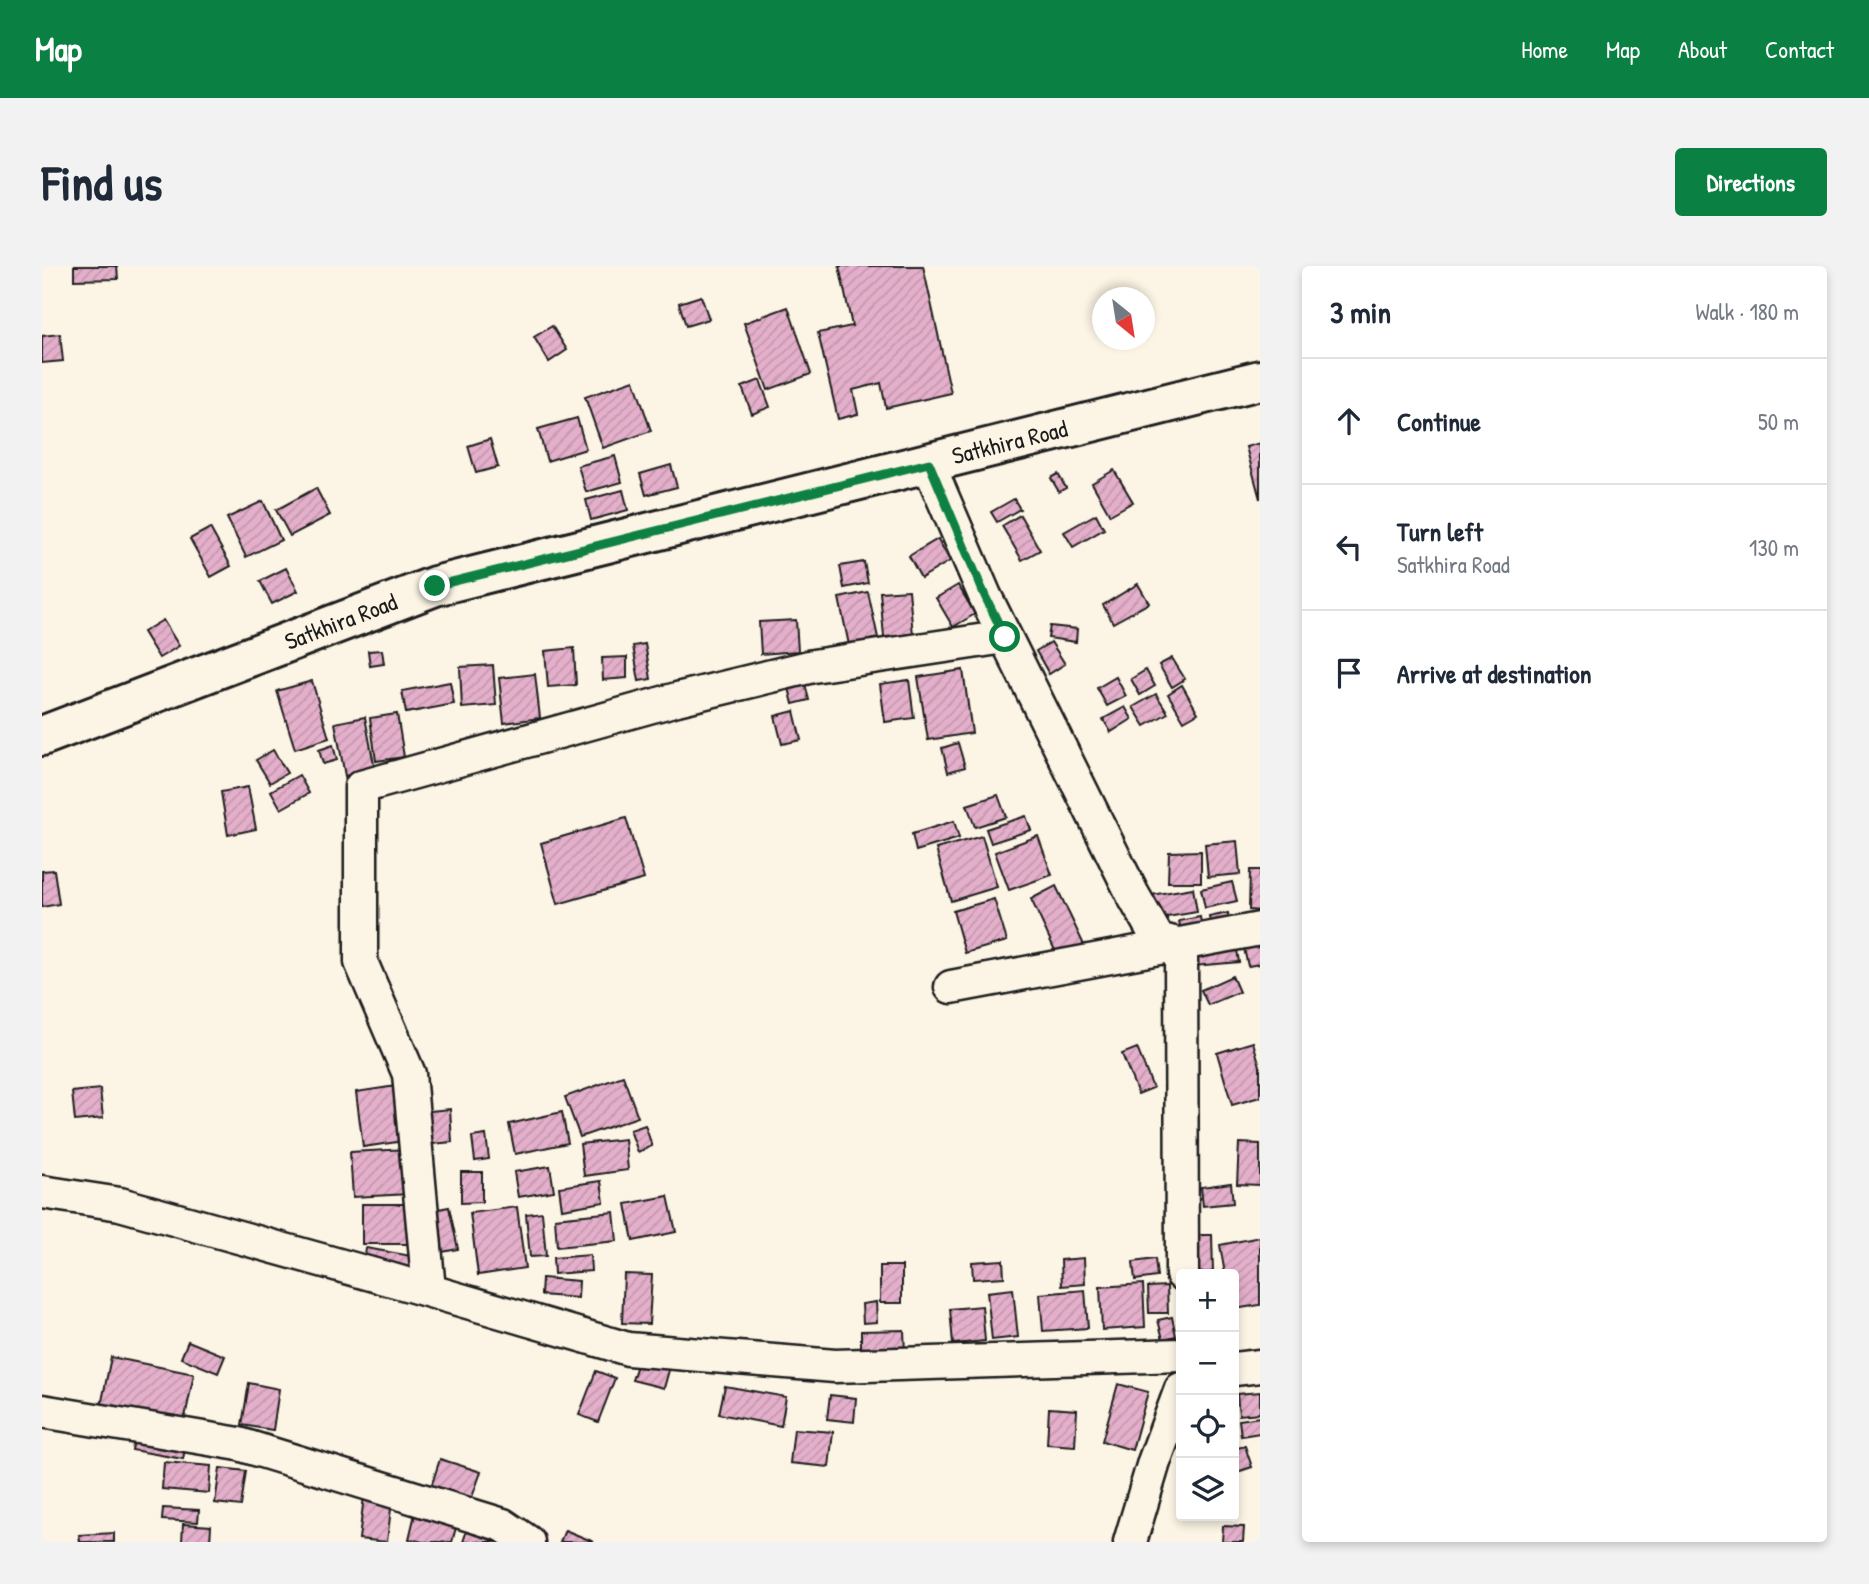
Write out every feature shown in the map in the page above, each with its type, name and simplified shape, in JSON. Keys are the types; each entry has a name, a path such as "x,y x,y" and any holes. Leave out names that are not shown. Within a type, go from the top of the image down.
{"main road":[{"name":"Satkhira Road","path":"42,736 435,586 1260,380"}],"street":[{"path":"929,463 985,596 1133,895 1157,939 1181,945"},
{"path":"429,1290 409,1074 361,962 361,787 677,699 813,666 1005,637"},
{"path":"951,987 1260,929"},
{"path":"1181,945 1182,1269"},
{"path":"42,1192 120,1204 429,1290 628,1349 835,1366 1176,1355"},
{"path":"1239,1368 1260,1366"},
{"path":"1130,1542 1154,1462 1179,1395"},
{"path":"42,1412 239,1444 503,1525 528,1542"}],"building":[{"path":"74,266 117,266 118,279 74,280"},
{"path":"839,266 923,266 951,393 886,408 881,383 853,390 858,414 838,419 818,333 852,326"},
{"path":"701,296 709,319 686,326 679,303"},
{"path":"788,307 811,374 768,390 744,323"},
{"path":"552,326 567,350 549,362 534,337"},
{"path":"60,334 63,361 42,363 42,336"},
{"path":"634,380 651,431 603,448 585,397"},
{"path":"760,380 770,407 752,414 742,387"},
{"path":"577,418 586,449 547,461 538,429"},
{"path":"490,439 498,467 476,473 468,446"},
{"path":"1260,443 1260,499 1246,447"},
{"path":"615,456 622,482 586,492 578,466"},
{"path":"671,465 677,487 646,495 640,474"},
{"path":"1114,470 1133,502 1110,515 1092,483"},
{"path":"1058,474 1066,488 1059,492 1051,478"},
{"path":"316,488 330,515 290,536 276,510"},
{"path":"623,490 628,510 591,520 586,500"},
{"path":"1014,499 1020,509 997,522 991,512"},
{"path":"263,501 281,540 246,557 227,518"},
{"path":"1096,514 1104,529 1073,547 1064,532"},
{"path":"1020,515 1040,550 1022,560 1002,526"},
{"path":"210,528 231,566 211,577 190,539"},
{"path":"938,539 950,561 921,578 909,556"},
{"path":"864,562 868,583 844,588 840,566"},
{"path":"286,568 298,591 272,604 260,581"},
{"path":"1138,584 1149,603 1113,623 1103,605"},
{"path":"958,585 975,614 953,627 936,598"},
{"path":"909,590 913,635 884,637 880,592"},
{"path":"868,592 878,638 849,645 839,598"},
{"path":"163,620 179,646 159,658 143,632"},
{"path":"796,620 798,651 761,654 759,622"},
{"path":"1050,626 1077,629 1076,642 1048,638"},
{"path":"1051,642 1065,664 1049,674 1036,651"},
{"path":"645,644 651,679 639,681 633,646"},
{"path":"574,648 576,685 548,687 545,651"},
{"path":"382,650 384,664 370,666 368,651"},
{"path":"627,657 627,678 603,680 602,658"},
{"path":"1172,658 1185,679 1172,687 1159,665"},
{"path":"493,665 496,705 462,708 460,667"},
{"path":"963,670 972,733 928,740 918,677"},
{"path":"1146,670 1155,686 1140,695 1131,679"},
{"path":"535,674 540,718 504,723 499,678"},
{"path":"803,676 809,700 793,704 787,680"},
{"path":"1116,677 1126,696 1107,706 1097,688"},
{"path":"909,680 914,718 885,722 880,684"},
{"path":"312,681 329,738 295,749 277,691"},
{"path":"450,682 454,704 406,713 402,691"},
{"path":"1182,685 1198,713 1184,721 1168,694"},
{"path":"1156,694 1168,713 1145,726 1133,707"},
{"path":"1125,707 1132,719 1111,732 1103,719"},
{"path":"794,711 801,740 782,744 775,716"},
{"path":"397,714 404,757 376,761 370,718"},
{"path":"365,717 375,770 345,776 335,723"},
{"path":"958,743 965,767 948,772 942,748"},
{"path":"333,745 337,760 323,764 319,750"},
{"path":"273,750 287,773 270,783 256,760"},
{"path":"299,775 309,793 281,809 271,791"},
{"path":"248,787 256,829 228,835 221,792"},
{"path":"998,795 1006,817 975,827 967,805"},
{"path":"1026,816 1031,830 991,843 986,829"},
{"path":"626,818 644,879 558,904 541,843"},
{"path":"954,821 959,838 916,851 912,834"},
{"path":"982,836 997,887 951,901 936,849"},
{"path":"1038,836 1052,875 1009,890 995,852"},
{"path":"1237,841 1240,874 1208,877 1205,844"},
{"path":"1201,851 1201,882 1168,882 1169,852"},
{"path":"54,870 59,904 42,907 42,871"},
{"path":"1250,870 1260,870 1260,911 1249,910"},
{"path":"1232,882 1237,901 1205,908 1201,889"},
{"path":"1056,886 1084,945 1058,957 1031,899"},
{"path":"1193,888 1197,912 1155,919 1151,895"},
{"path":"994,899 1007,941 965,953 953,911"},
{"path":"1228,913 1231,929 1212,933 1209,917"},
{"path":"1200,917 1203,934 1182,938 1179,921"},
{"path":"1260,936 1260,964 1248,966 1242,940"},
{"path":"1236,944 1239,962 1194,966 1193,949"},
{"path":"1232,976 1239,992 1208,1005 1201,990"},
{"path":"1253,1042 1260,1066 1260,1097 1232,1105 1217,1053"},
{"path":"1137,1048 1153,1088 1138,1094 1122,1054"},
{"path":"623,1076 638,1117 580,1137 565,1097"},
{"path":"403,1085 411,1140 363,1147 356,1092"},
{"path":"100,1089 103,1118 75,1121 72,1092"},
{"path":"450,1109 452,1142 423,1145 420,1112"},
{"path":"562,1112 568,1143 515,1154 509,1124"},
{"path":"645,1125 652,1146 638,1152 630,1130"},
{"path":"486,1135 489,1159 475,1161 472,1137"},
{"path":"625,1139 628,1170 584,1176 580,1144"},
{"path":"1239,1143 1260,1144 1260,1185 1237,1184"},
{"path":"408,1149 410,1194 353,1197 350,1152"},
{"path":"550,1166 554,1191 518,1197 514,1172"},
{"path":"461,1172 482,1172 482,1202 461,1203"},
{"path":"601,1181 604,1202 562,1209 559,1187"},
{"path":"1231,1183 1233,1203 1203,1206 1201,1187"},
{"path":"668,1196 676,1232 633,1241 626,1204"},
{"path":"362,1204 418,1204 418,1244 362,1244"},
{"path":"449,1207 458,1249 437,1253 428,1211"},
{"path":"517,1207 525,1268 478,1275 470,1213"},
{"path":"542,1212 546,1256 530,1257 526,1214"},
{"path":"614,1212 617,1241 557,1247 555,1218"},
{"path":"1197,1235 1212,1235 1213,1269 1198,1269"},
{"path":"1260,1237 1260,1305 1239,1308 1239,1269 1224,1269 1220,1245"},
{"path":"366,1248 417,1257 415,1271 364,1262"},
{"path":"590,1255 591,1271 554,1274 553,1258"},
{"path":"1084,1258 1085,1284 1062,1286 1061,1260"},
{"path":"1155,1259 1157,1277 1135,1280 1133,1262"},
{"path":"1003,1260 1004,1277 973,1279 972,1262"},
{"path":"880,1266 902,1266 902,1303 880,1303"},
{"path":"624,1274 652,1275 649,1324 622,1323"},
{"path":"542,1278 579,1281 578,1298 541,1295"},
{"path":"1143,1284 1145,1327 1102,1330 1100,1287"},
{"path":"1167,1286 1168,1313 1149,1313 1148,1287"},
{"path":"1013,1289 1018,1337 992,1340 987,1292"},
{"path":"1085,1290 1088,1328 1043,1331 1040,1294"},
{"path":"876,1302 877,1322 863,1323 862,1304"},
{"path":"982,1306 985,1341 953,1344 950,1309"},
{"path":"1172,1317 1176,1336 1163,1339 1158,1320"},
{"path":"904,1330 905,1354 861,1356 861,1331"},
{"path":"188,1341 225,1356 218,1373 181,1358"},
{"path":"111,1357 194,1374 183,1427 100,1411"},
{"path":"638,1362 669,1370 664,1388 632,1380"},
{"path":"596,1371 615,1378 598,1422 579,1415"},
{"path":"249,1383 279,1389 273,1430 242,1425"},
{"path":"1118,1384 1148,1392 1132,1450 1102,1441"},
{"path":"725,1386 786,1397 781,1426 719,1414"},
{"path":"1260,1392 1260,1413 1239,1415 1239,1394"},
{"path":"830,1395 856,1398 854,1422 827,1419"},
{"path":"1049,1408 1077,1410 1075,1446 1047,1444"},
{"path":"1260,1417 1260,1433 1241,1436 1239,1420"},
{"path":"794,1429 833,1432 829,1467 790,1463"},
{"path":"134,1440 185,1449 183,1459 132,1450"},
{"path":"1245,1446 1252,1467 1239,1471 1239,1458 1239,1448"},
{"path":"440,1459 481,1472 471,1500 431,1487"},
{"path":"164,1462 211,1466 209,1493 162,1489"},
{"path":"220,1468 246,1471 241,1506 215,1503"},
{"path":"364,1496 392,1500 387,1542 359,1539"},
{"path":"163,1508 199,1510 198,1522 162,1520"},
{"path":"415,1514 457,1524 452,1542 409,1539"},
{"path":"183,1524 211,1526 210,1542 182,1542"},
{"path":"1223,1526 1244,1527 1243,1542 1222,1542"},
{"path":"468,1527 503,1538 502,1542 463,1542"},
{"path":"565,1530 594,1542 560,1542"},
{"path":"114,1533 114,1542 80,1542 79,1535"}],"route":[{"path":"435,586 929,463 1005,637"}]}
